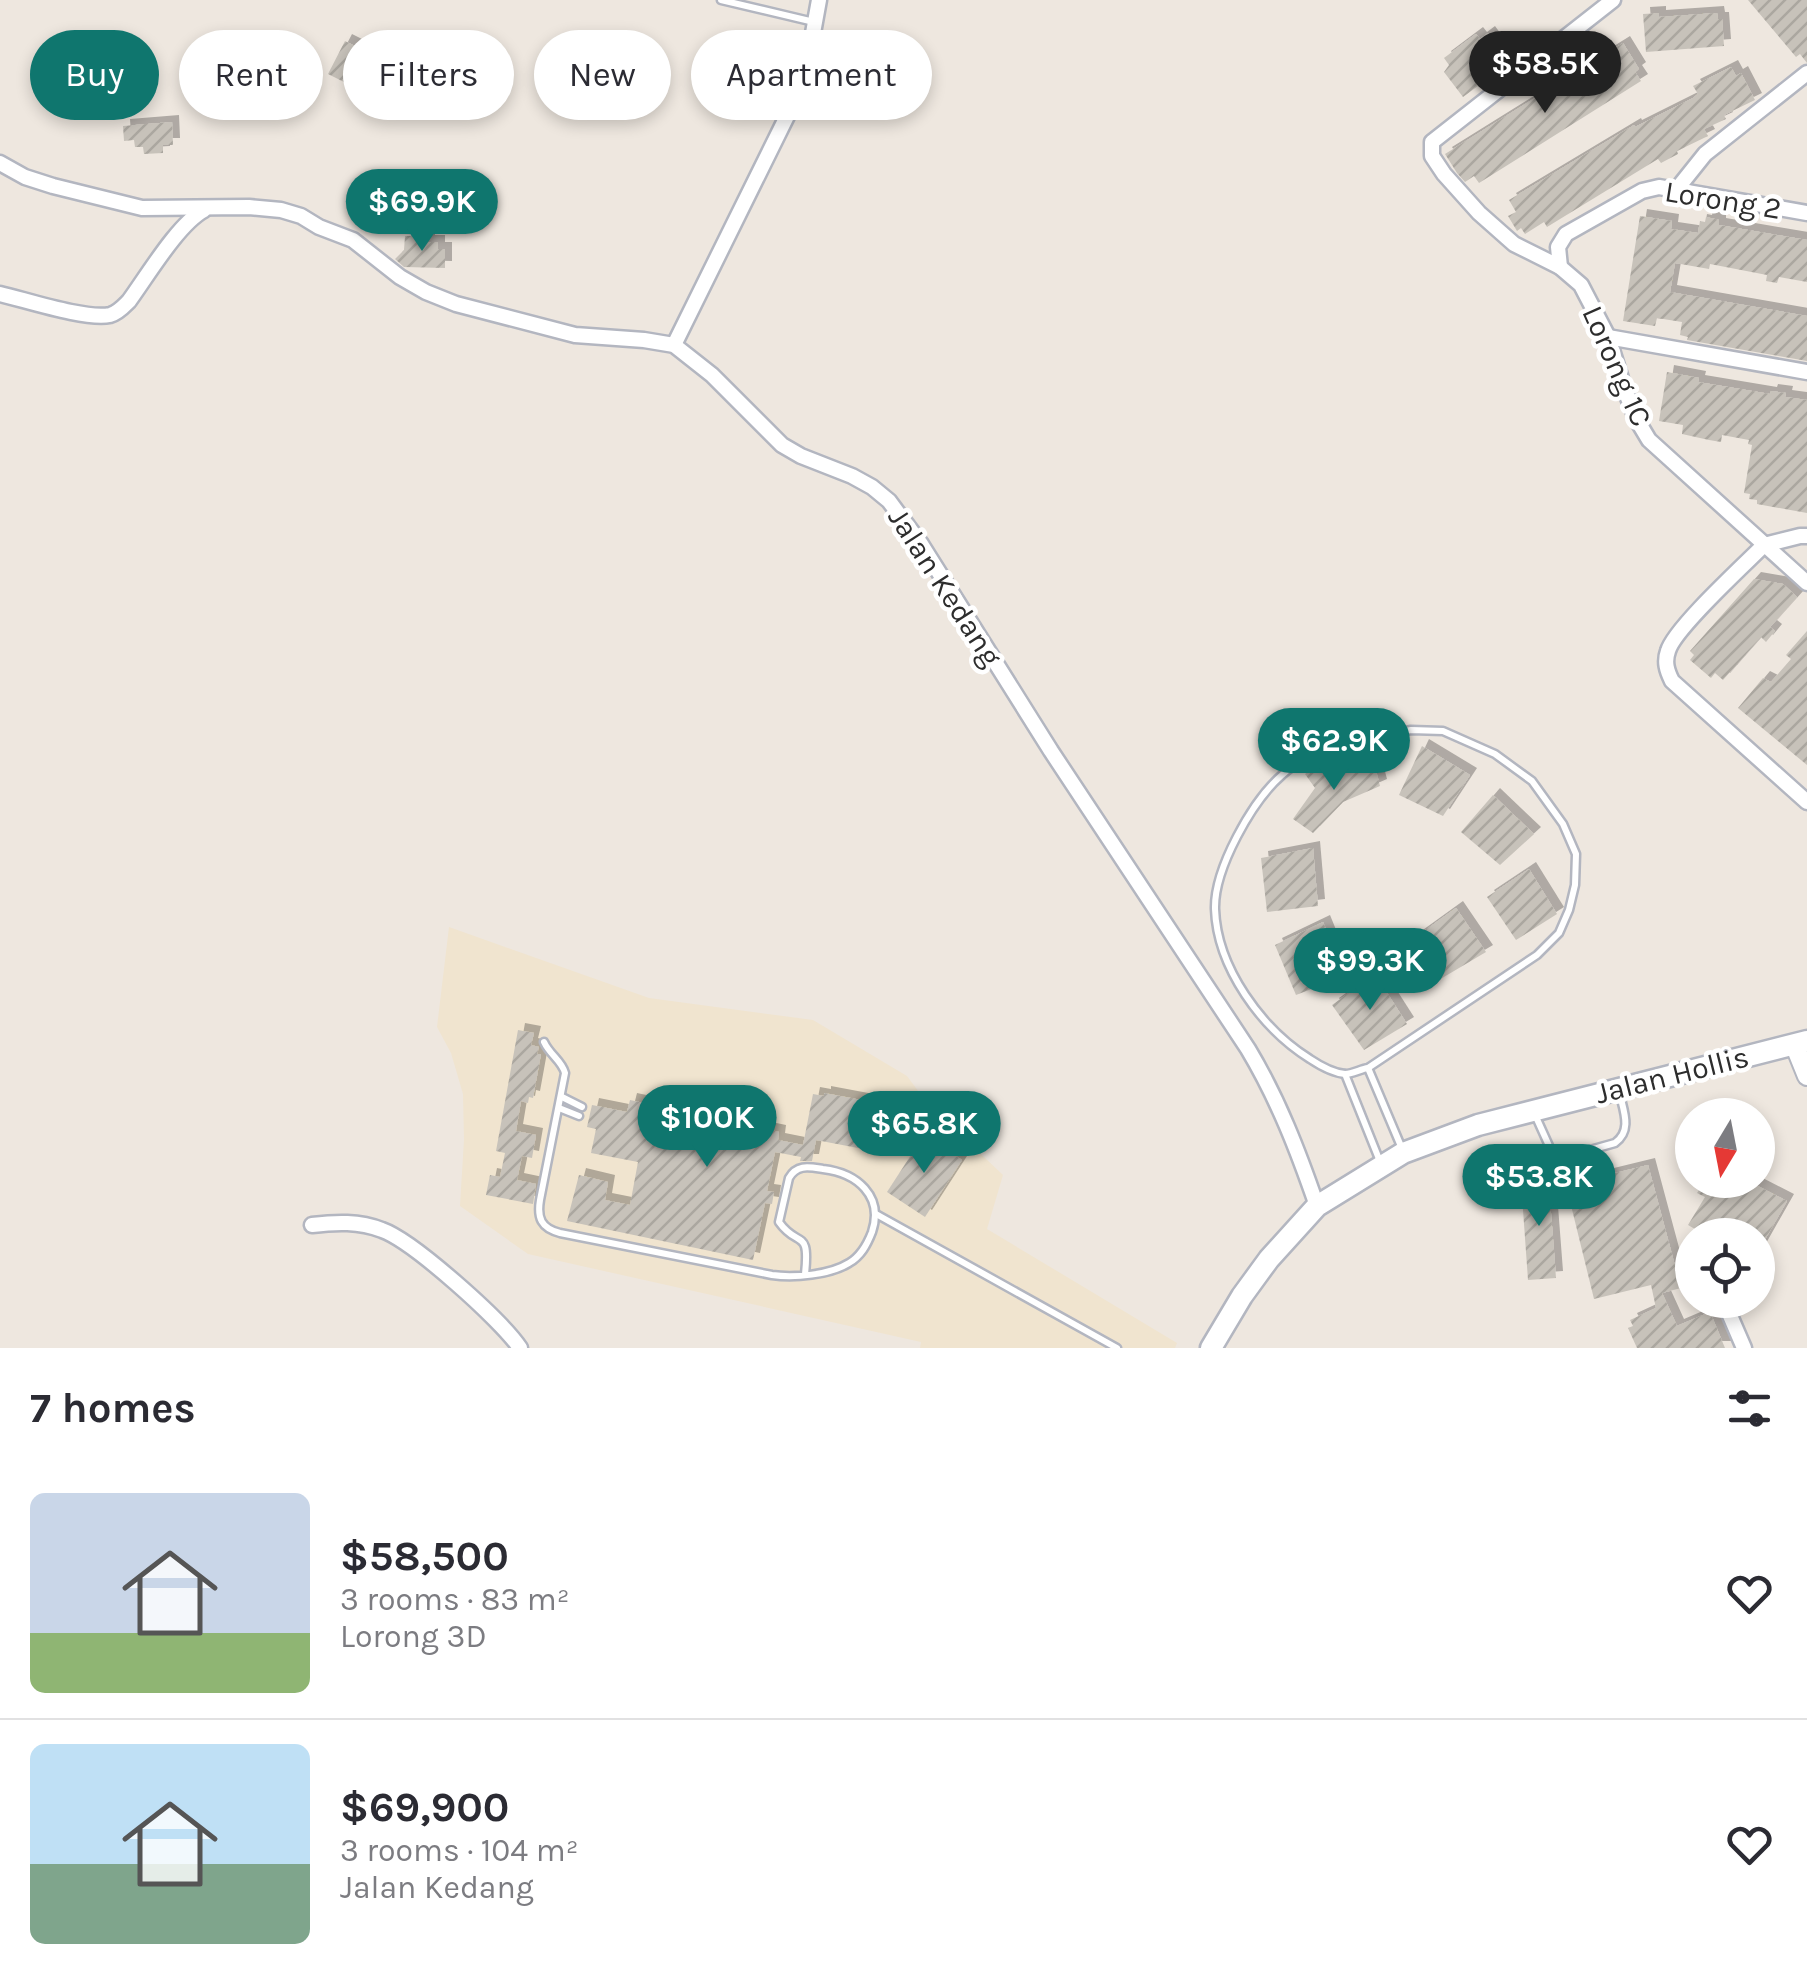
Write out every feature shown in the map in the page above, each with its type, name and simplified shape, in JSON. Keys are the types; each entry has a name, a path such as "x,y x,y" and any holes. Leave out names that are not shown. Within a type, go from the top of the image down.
{"main road":[{"name":"Jalan Hollis","path":"1212,1348 1242,1296 1317,1206 1404,1152 1478,1125 1800,1042"}],"street":[{"path":"0,163 25,177 142,208 281,210 353,240 413,284 456,304 575,335 674,345 795,100 807,66 819,0"},
{"path":"1560,267 1514,244 1479,213 1432,156 1432,142 1594,7 1613,0"},
{"path":"1677,189 1705,154 1807,73"},
{"name":"Lorong 2","path":"1560,267 1558,247 1566,234 1642,191 1659,187 1807,213"},
{"path":"0,294 83,314 109,315 129,301 184,226 210,208"},
{"name":"Lorong 1C","path":"1560,267 1581,285 1608,338 1624,388 1649,440 1807,583"},
{"path":"1608,338 1807,372"},
{"name":"Jalan Kedang","path":"674,345 712,375 782,445 862,482 889,500 1248,1049 1298,1150 1317,1206"},
{"path":"1807,536 1764,544 1673,638 1666,660 1672,681 1807,802"},
{"path":"1800,1042 1807,1076"},
{"path":"312,1225 352,1223 400,1238 478,1304 520,1348"},
{"path":"1731,1318 1744,1348"}],"lane":[{"path":"722,0 815,22"},
{"path":"1411,730 1443,731 1495,754 1532,781 1563,824 1576,854 1570,910 1559,933 1537,954 1368,1068 1345,1074 1320,1066 1294,1050 1270,1027 1241,988 1217,928 1215,906 1220,873 1263,796 1283,774 1301,762 1364,738 1411,730"},
{"path":"544,1042 566,1073 538,1209 540,1220 550,1230 792,1277 841,1267 866,1246 876,1214 862,1185 841,1171 807,1167 792,1173 779,1222 805,1244 805,1274"},
{"path":"1368,1068 1404,1152"},
{"path":"1345,1074 1381,1165"},
{"path":"1534,1112 1550,1148 1565,1158 1621,1138 1626,1125 1619,1088"},
{"path":"562,1097 582,1106"},
{"path":"559,1108 579,1116"},
{"path":"876,1214 1117,1348"}],"shaded area":[{"path":"449,927 649,998 813,1020 907,1076 927,1103 1003,1175 987,1229 1177,1343 1175,1348 920,1348 921,1342 528,1254 460,1206 463,1094 451,1053 437,1027"}],"building":[{"path":"1748,0 1807,0 1807,63 1800,54 1796,57"},
{"path":"1659,13 1659,17 1717,13 1718,19 1722,19 1724,46 1646,52 1643,14"},
{"path":"1488,33 1499,48 1491,54 1497,61 1473,79 1478,86 1463,97 1444,72 1449,65 1444,58 1476,34 1480,39"},
{"path":"1623,43 1639,69 1635,72 1641,81 1479,183 1474,176 1465,182 1457,173 1445,154"},
{"path":"343,45 343,82 328,74"},
{"path":"1731,67 1736,76 1741,73 1755,100 1704,129 1708,136 1661,163 1658,159 1547,227 1544,222 1525,234 1521,228 1517,231 1508,216 1516,212 1509,200 1634,125 1693,98 1698,94 1693,86"},
{"path":"172,122 173,145 163,145 163,153 144,154 143,147 135,147 134,140 124,141 123,126"},
{"path":"1640,216 1672,221 1671,229 1698,233 1700,221 1705,222 1706,217 1719,220 1719,225 1807,240 1807,282 1779,277 1777,283 1766,281 1767,275 1710,264 1709,269 1675,263 1670,292 1807,316 1807,361 1687,340 1688,337 1680,335 1682,322 1657,318 1655,326 1623,321"},
{"path":"405,236 428,236 428,242 438,242 438,249 445,249 445,268 404,267 395,259 404,250"},
{"path":"1667,372 1699,378 1698,382 1786,393 1785,397 1807,400 1807,513 1757,504 1757,500 1749,499 1750,494 1744,493 1752,445 1749,440 1722,435 1721,442 1709,440 1682,434 1683,425 1659,421"},
{"path":"1754,579 1783,584 1797,597 1770,627 1775,631 1766,642 1761,637 1723,680 1715,673 1711,678 1690,660 1694,655 1690,651"},
{"path":"1807,631 1807,765 1738,708 1763,678 1771,682 1791,659 1786,655"},
{"path":"1422,746 1470,775 1443,816 1399,795"},
{"path":"1374,763 1380,786 1343,802 1313,833 1293,819 1315,788 1305,774 1320,764 1327,776"},
{"path":"1493,795 1534,834 1500,865 1461,832"},
{"path":"1313,848 1318,906 1267,912 1261,858"},
{"path":"1529,869 1557,914 1516,940 1487,897"},
{"path":"1456,908 1486,952 1422,990 1395,952"},
{"path":"1323,922 1345,976 1296,995 1275,945"},
{"path":"1375,974 1407,1024 1364,1050 1332,1005"},
{"path":"518,1030 534,1033 531,1045 539,1047 537,1054 541,1054 533,1098 529,1097 528,1103 521,1101 516,1131 536,1135 532,1158 522,1156 517,1180 536,1184 533,1204 486,1195 490,1175 500,1177 505,1153 496,1151"},
{"path":"813,1094 888,1105 886,1141 882,1137 879,1152 816,1140 812,1161 775,1152 767,1191 774,1192 772,1204 765,1203 753,1260 567,1221 579,1175 608,1182 605,1200 630,1205 638,1162 591,1153 596,1129 587,1127 592,1105 627,1112 630,1100 779,1132 778,1140 803,1145"},
{"path":"924,1135 962,1160 925,1217 887,1192"},
{"path":"1648,1165 1675,1266 1675,1290 1662,1293 1677,1326 1696,1318 1712,1318 1725,1348 1637,1348 1628,1328 1633,1326 1630,1320 1656,1308 1651,1285 1594,1299 1566,1185"},
{"path":"1545,1172 1556,1278 1528,1280 1522,1196 1527,1196 1529,1189 1528,1173"},
{"path":"1775,1195 1787,1201 1775,1222 1775,1218 1692,1218 1704,1198 1775,1198"}]}
